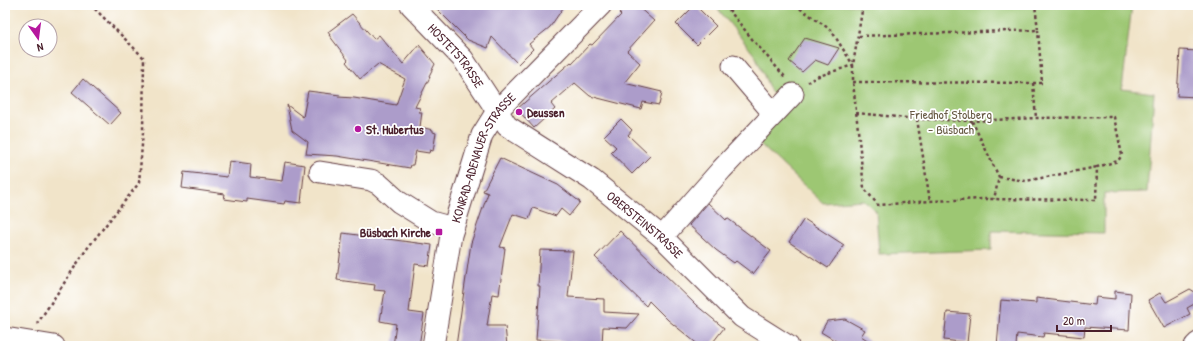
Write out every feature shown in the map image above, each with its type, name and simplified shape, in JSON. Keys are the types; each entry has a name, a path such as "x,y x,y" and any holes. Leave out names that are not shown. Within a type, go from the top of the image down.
{"street":[{"name":"HOSTETSTRASSE","path":"411,5 463,59 497,111"},
{"name":"KONRAD-ADENAUER-STRASSE","path":"433,346 453,228 482,135 497,111 601,5"},
{"path":"733,66 774,114"},
{"path":"662,237 722,169 795,92"},
{"name":"OBERSTEINSTRASSE","path":"497,111 507,126 592,180 662,237 742,317 788,346"},
{"path":"320,172 371,180 379,184 398,202 431,222 453,228"},
{"path":"5,338 54,346"},
{"path":"1195,346 1198,343"}],"path":[{"path":"28,342 33,330 86,250 139,183 143,132 144,58 92,5"},
{"path":"725,5 795,92 816,77 853,65"},
{"path":"795,5 831,30 853,65"},
{"path":"863,5 853,65 853,82 864,188 878,206 930,201 994,199 1096,200 1098,167"},
{"path":"853,82 1042,83 1038,30 1034,5"},
{"path":"859,36 1038,30"},
{"path":"1033,83 1036,118"},
{"path":"856,113 917,119 972,121 1114,116 1122,155 1118,161 1098,167 1026,181 999,177"},
{"path":"917,119 930,201"},
{"path":"972,121 999,177 994,199"}],"green space":[{"name":"Friedhof Stolberg - Büsbach","path":"715,5 1132,5 1122,89 1154,93 1147,192 1104,193 1104,233 991,231 991,250 879,254 876,211 863,200 823,203 760,144 781,94 774,94 771,92 756,57"}],"building":[{"path":"433,5 565,5 550,27 529,44 533,49 518,64 492,37 488,48 468,40"},
{"path":"626,5 636,5 654,21 627,51 640,63 624,83 662,92 659,105 643,102 641,109 590,96 575,83 551,104 555,109 534,128 517,109 571,62 572,63 590,44 592,45 621,15 619,13"},
{"path":"695,5 716,26 697,45 676,24"},
{"path":"352,14 374,39 379,35 403,64 419,45 435,64 415,107 420,108 419,112 422,112 420,127 433,130 433,132 436,133 433,151 430,150 429,153 416,151 413,165 411,165 410,168 337,156 306,154 308,142 292,130 287,105 303,117 308,91 340,95 338,97 396,105 405,79 378,64 360,79 346,62 348,60 329,35 328,32"},
{"path":"805,38 839,48 828,65 815,60 802,72 789,61"},
{"path":"1180,50 1198,51 1198,97 1177,96"},
{"path":"83,79 121,113 110,125 72,92"},
{"path":"621,119 632,130 628,135 650,156 632,174 611,152 616,147 604,136"},
{"path":"500,158 558,185 580,202 569,216 561,209 556,216 533,208 529,219 513,214 500,247 505,248 499,295 492,294 487,326 505,326 507,346 456,346 471,243 488,193 483,191"},
{"path":"229,161 251,164 250,177 282,181 285,162 305,165 301,203 285,201 284,204 247,199 247,202 224,199 225,194 182,188 184,172 227,177"},
{"path":"708,203 726,220 727,218 771,251 753,274 736,261 734,263 716,250 689,225"},
{"path":"804,219 844,245 828,268 789,242"},
{"path":"620,231 696,305 724,328 710,346 700,346 668,320 649,301 646,306 595,257"},
{"path":"343,233 432,245 429,266 415,264 409,312 424,314 419,346 393,346 396,324 380,321 385,291 374,290 375,285 337,280"},
{"path":"540,250 573,251 568,297 604,299 604,312 639,314 627,328 603,327 602,344 536,340 540,286 538,286"},
{"path":"1190,289 1198,294 1198,302 1187,308 1190,314 1164,328 1148,300 1160,293 1166,302"},
{"path":"1115,291 1131,293 1129,330 1085,327 1084,337 1044,333 1043,337 1017,334 1016,346 997,346 1001,300 1036,303 1036,298 1095,305 1096,297 1115,299"},
{"path":"947,312 970,314 967,343 944,340"},
{"path":"845,319 865,330 861,336 877,346 844,346 821,332 827,321"}],"place":[{"name":"Deussen","path":"519,112"},
{"name":"St. Hubertus","path":"358,129"},
{"name":"Büsbach Kirche","path":"439,232"}]}
